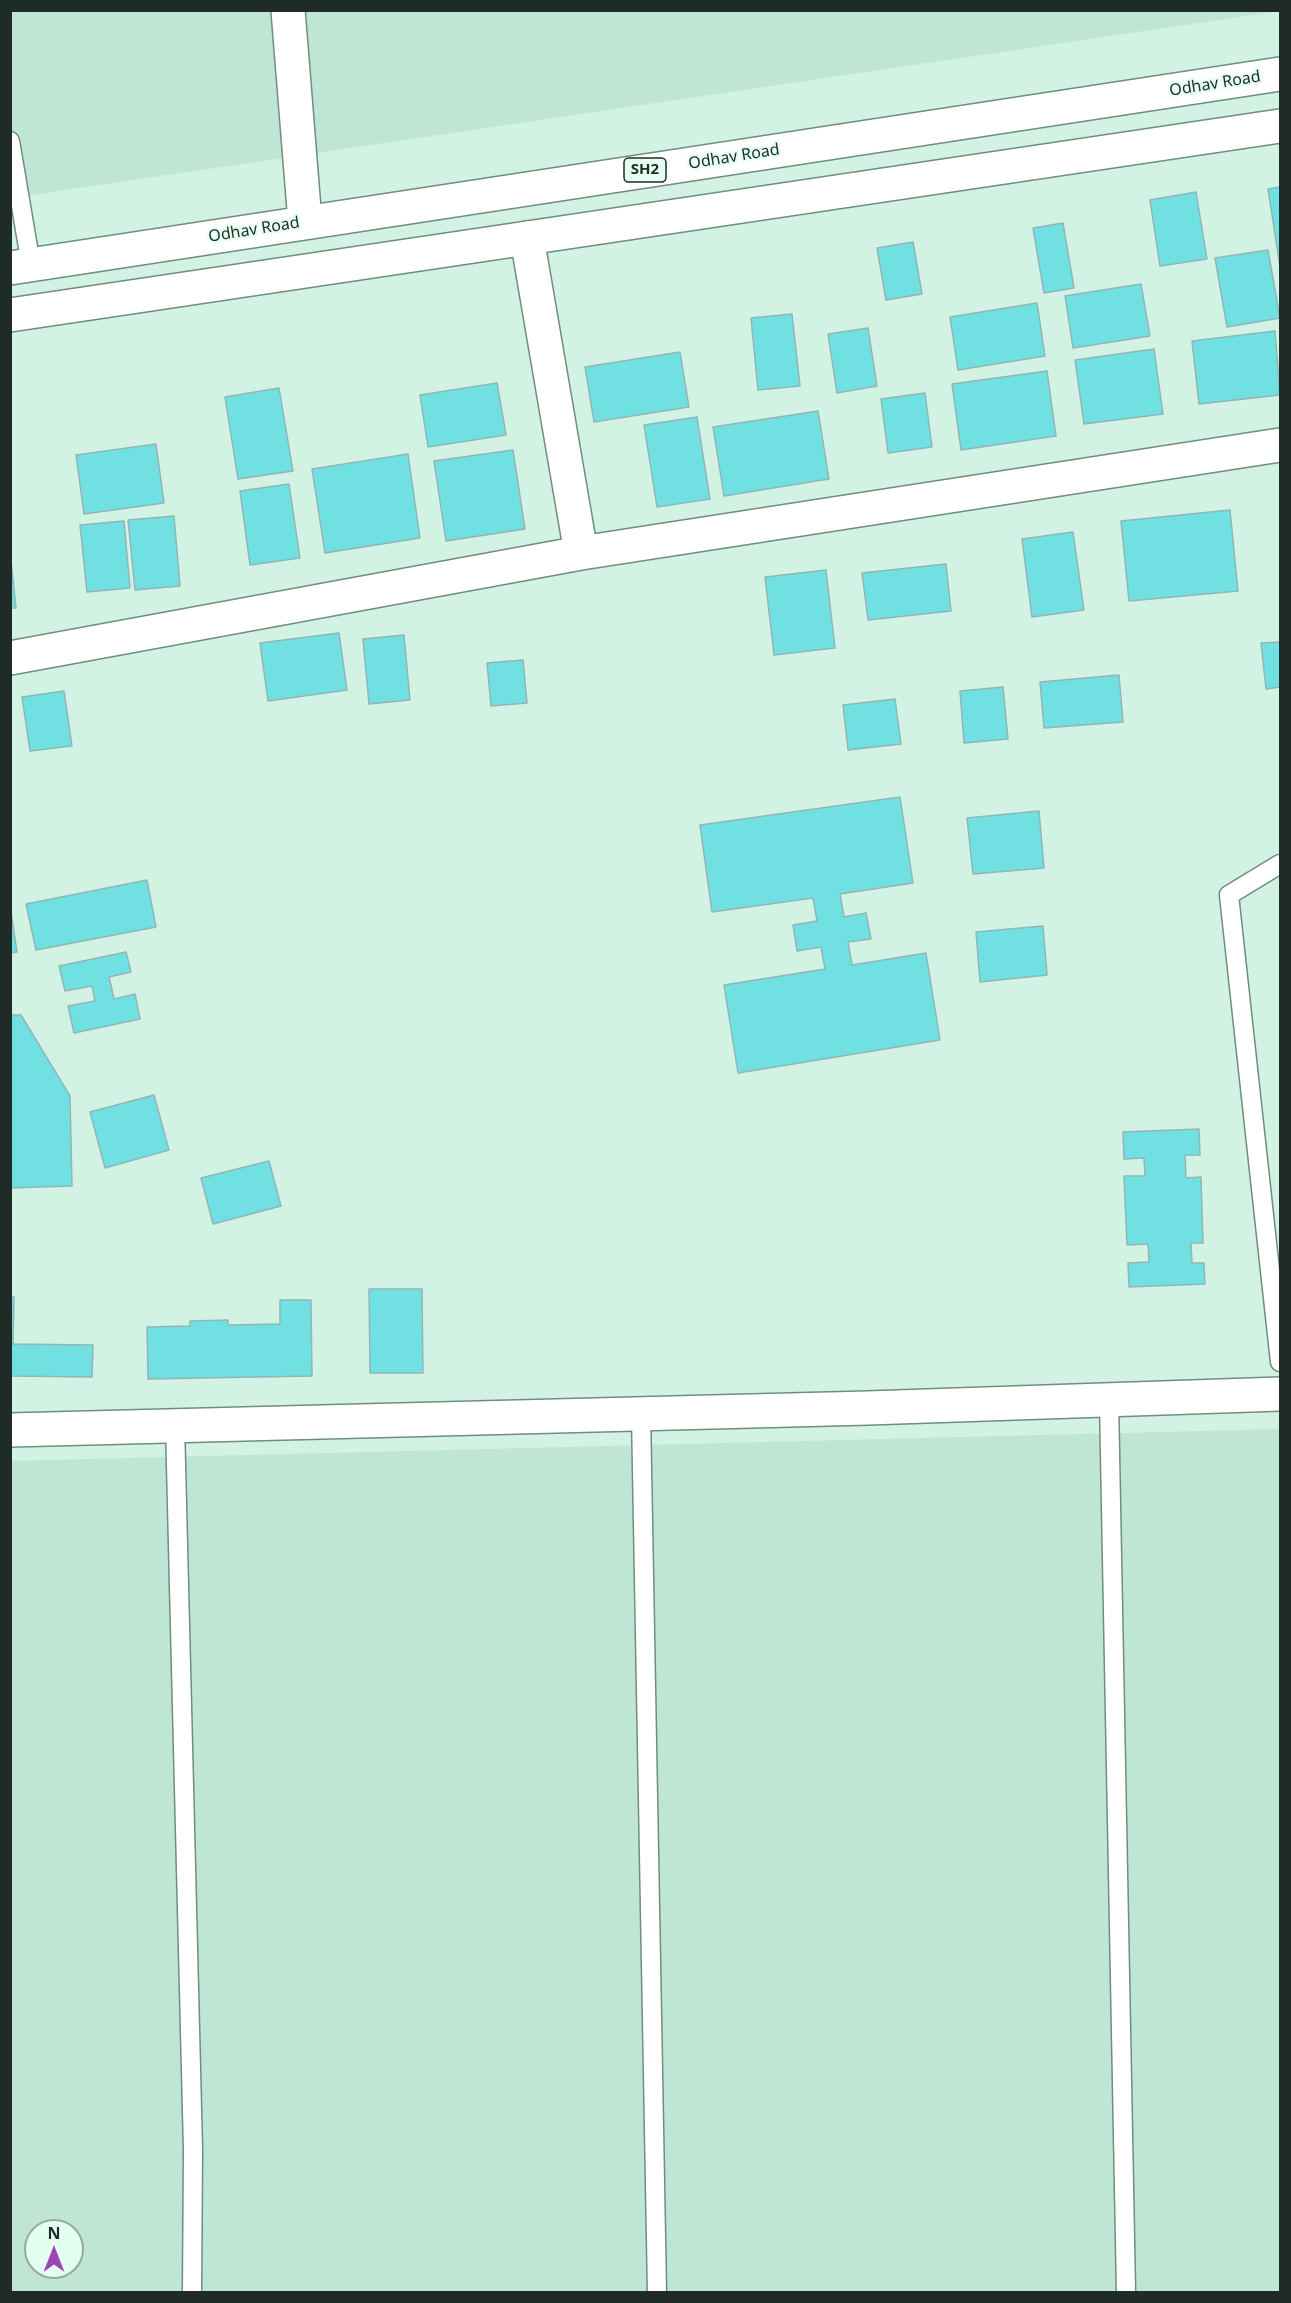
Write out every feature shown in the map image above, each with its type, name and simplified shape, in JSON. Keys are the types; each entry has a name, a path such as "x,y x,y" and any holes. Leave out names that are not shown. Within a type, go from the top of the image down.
{"street":[{"path":"288,10 305,222"},
{"name":"Odhav Road","path":"21,266 1281,74"},
{"path":"10,315 1281,126"},
{"path":"527,238 581,553"},
{"path":"10,658 581,553 1281,445"},
{"path":"10,1430 1281,1394"}],"lane":[{"path":"10,141 21,266"},
{"path":"1281,864 1229,895 1281,1362"},
{"path":"1109,1400 1126,2292"},
{"path":"641,1413 657,2292"},
{"path":"176,1424 193,2150 192,2292"}],"shaded area":[{"path":"11,10 1280,11 11,198"},
{"path":"1280,1429 1280,2292 11,2292 10,1461"}],"building":[{"path":"1280,187 1280,267 1268,189"},
{"path":"1196,192 1207,259 1160,266 1150,200"},
{"path":"1063,223 1074,288 1044,293 1033,228"},
{"path":"913,242 922,294 886,300 877,248"},
{"path":"1268,250 1280,318 1227,327 1215,258"},
{"path":"1141,284 1150,336 1073,348 1065,296"},
{"path":"1037,303 1045,356 958,370 950,317"},
{"path":"792,314 800,386 758,390 751,318"},
{"path":"868,328 877,386 837,393 828,334"},
{"path":"1275,331 1280,395 1199,404 1192,341"},
{"path":"1154,349 1163,414 1084,424 1075,360"},
{"path":"680,352 689,407 594,422 585,367"},
{"path":"1047,371 1056,436 961,450 952,384"},
{"path":"497,383 506,435 428,447 420,395"},
{"path":"279,388 293,471 238,479 225,397"},
{"path":"925,393 932,447 888,453 881,399"},
{"path":"818,411 829,479 724,496 713,427"},
{"path":"697,417 710,499 657,507 644,425"},
{"path":"156,444 164,503 84,514 76,455"},
{"path":"513,450 525,529 446,541 434,461"},
{"path":"408,454 420,538 325,553 312,469"},
{"path":"289,484 300,558 250,565 240,491"},
{"path":"1230,510 1238,591 1129,601 1121,521"},
{"path":"174,516 180,586 135,590 128,520"},
{"path":"124,521 130,588 87,592 80,525"},
{"path":"1073,532 1084,610 1032,617 1022,539"},
{"path":"10,551 16,608 10,608"},
{"path":"946,564 951,611 868,620 862,573"},
{"path":"826,570 835,648 774,655 765,577"},
{"path":"339,633 347,690 268,701 260,643"},
{"path":"404,635 410,700 369,704 363,639"},
{"path":"1280,642 1280,687 1266,689 1261,643"},
{"path":"523,660 527,703 491,706 487,663"},
{"path":"1119,675 1123,722 1044,728 1040,682"},
{"path":"1003,687 1008,739 964,743 960,691"},
{"path":"64,691 72,746 30,751 22,697"},
{"path":"895,699 901,744 848,750 843,705"},
{"path":"900,797 913,883 840,894 844,917 866,913 871,939 848,942 852,965 926,953 940,1040 738,1073 724,985 825,969 821,947 797,951 793,925 817,921 813,898 712,912 700,825"},
{"path":"1039,811 1044,868 973,874 967,818"},
{"path":"147,880 156,927 36,950 26,904"},
{"path":"10,905 17,952 10,953"},
{"path":"1043,926 1047,975 980,982 976,932"},
{"path":"126,952 131,972 109,977 114,999 135,994 140,1019 74,1033 68,1006 95,1001 92,986 65,991 59,966"},
{"path":"10,1015 21,1015 70,1096 72,1186 10,1188"},
{"path":"154,1095 169,1150 105,1168 90,1112"},
{"path":"1199,1129 1200,1155 1185,1155 1186,1178 1201,1177 1203,1243 1191,1243 1192,1263 1204,1263 1205,1284 1129,1287 1128,1263 1149,1262 1148,1244 1127,1245 1124,1176 1145,1176 1144,1158 1124,1159 1123,1132"},
{"path":"269,1161 281,1206 213,1224 201,1178"},
{"path":"369,1289 422,1289 423,1373 370,1373"},
{"path":"10,1297 14,1297 13,1344 93,1345 92,1377 10,1376"},
{"path":"280,1300 311,1300 312,1376 148,1379 147,1327 190,1326 190,1321 228,1320 228,1325 280,1324"}]}
